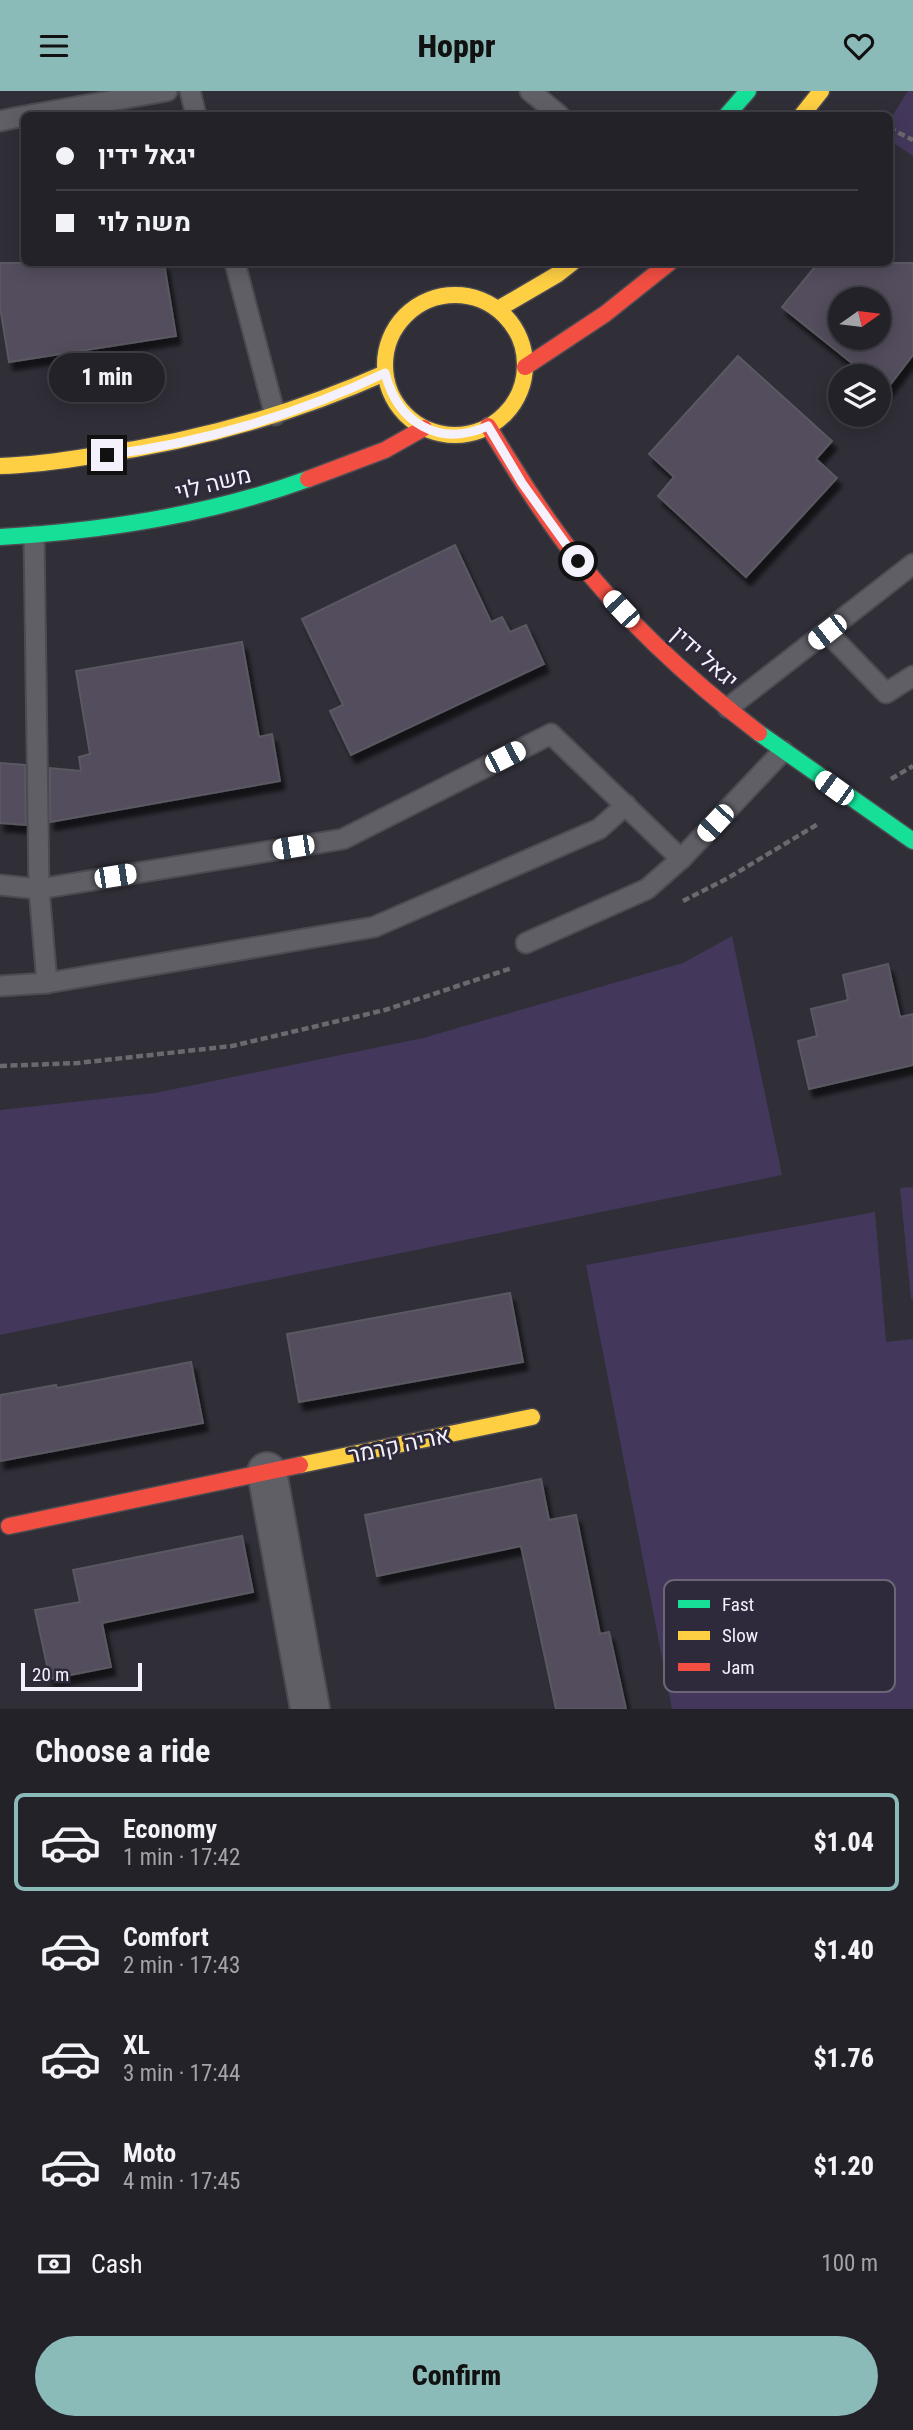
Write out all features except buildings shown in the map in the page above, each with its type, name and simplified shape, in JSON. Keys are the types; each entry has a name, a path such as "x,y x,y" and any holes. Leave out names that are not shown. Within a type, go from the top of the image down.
{"street":[{"path":"730,112 748,91"},
{"path":"804,112 821,91"},
{"path":"498,309 568,266"},
{"path":"525,367 604,314 665,266"},
{"path":"460,295 480,299 498,309 518,335 525,367 516,400 505,414 488,426 458,435 424,428 410,418 398,405 385,373 386,352 393,333 404,316 421,303 440,296 460,295"},
{"name":"משה לוי","path":"0,466 130,452 241,427 351,389 385,373"},
{"name":"יגאל ידין","path":"488,426 534,501 591,577 673,660 783,751 913,841"},
{"name":"משה לוי","path":"0,537 34,536 171,517 289,487 403,442 424,428"},
{"name":"אריה קרמר","path":"9,1526 532,1417"},
{"path":"267,1472 310,1709"}],"lane":[{"path":"47,112 167,91"},
{"path":"190,91 195,112"},
{"path":"530,91 555,112"},
{"path":"0,121 21,117"},
{"path":"236,266 275,415"},
{"path":"34,536 39,889 47,983"},
{"path":"728,708 913,564"},
{"path":"827,632 886,693 913,676"},
{"path":"0,885 39,889 343,839 551,734 681,859"},
{"path":"526,943 647,889 681,859 783,751"},
{"path":"0,986 47,983 374,927 599,829 626,805"}],"path":[{"path":"893,130 913,141"},
{"path":"681,902 728,878 913,766"},
{"path":"0,1066 78,1063 232,1046 385,1010 517,966"}],"shaded area":[{"path":"908,91 913,91 913,156 893,143 893,115"},
{"path":"732,936 782,1175 0,1335 0,1110 155,1093 423,1038 683,963"},
{"path":"913,1187 913,1299 911,1299 900,1188"},
{"path":"875,1212 886,1342 913,1339 913,1709 672,1709 669,1692 895,1692 895,1580 664,1580 664,1668 586,1265"}],"traffic: fast":[{"path":"730,112 748,91"},
{"path":"0,537 117,526 195,512 271,492 308,479"},
{"path":"759,733 913,841"}],"traffic: slow":[{"path":"804,112 821,91"},
{"path":"498,309 568,266"},
{"path":"455,295 482,301 504,316 519,338 525,365 519,392 504,414 482,429 455,435 428,429 406,414 391,392 385,365 391,338 406,316 428,301 455,295"},
{"path":"0,466 80,458 204,435 314,402 385,373"},
{"path":"300,1465 532,1417"}],"traffic: jam":[{"path":"525,367 605,314 665,266"},
{"path":"488,426 551,524 594,580 661,650 759,733"},
{"path":"308,479 385,450 424,428"},
{"path":"9,1526 300,1465"}],"route":[{"path":"107,455 241,427 351,389 385,373 398,405 424,428 458,435 488,426 522,483 578,561"}]}
